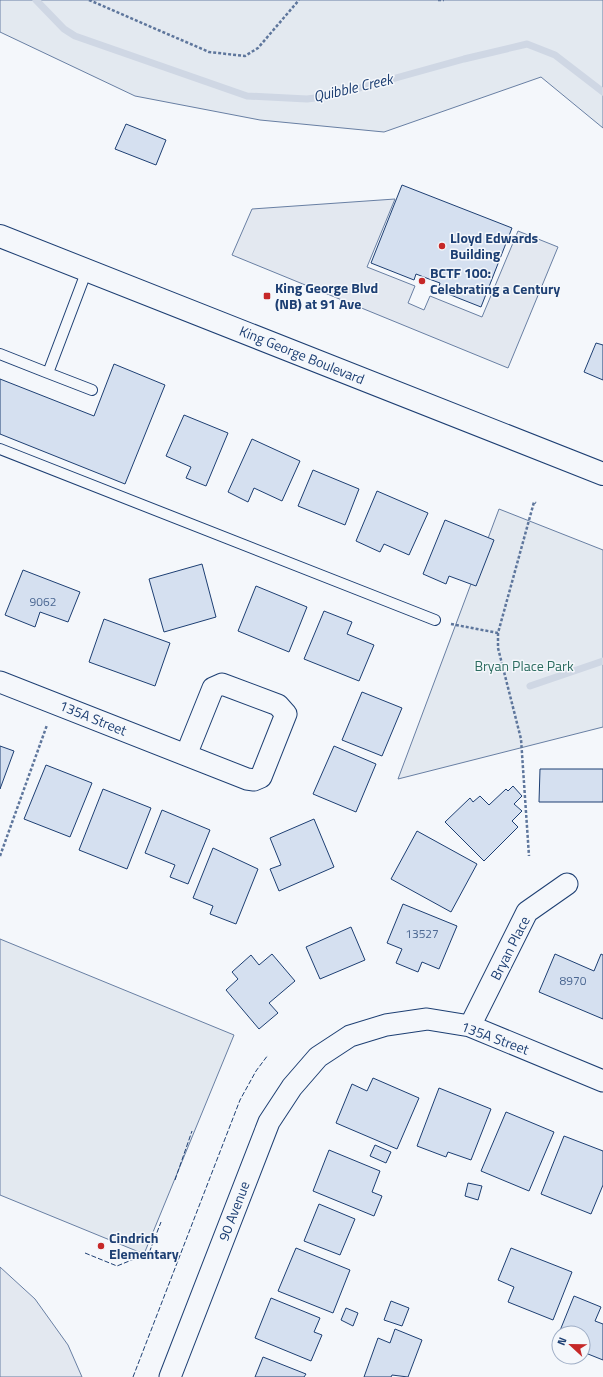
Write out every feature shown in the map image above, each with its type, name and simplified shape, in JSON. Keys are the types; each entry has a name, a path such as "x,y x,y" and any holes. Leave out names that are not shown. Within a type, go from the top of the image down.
{"main road":[{"name":"King George Boulevard","path":"0,236 603,474"}],"street":[{"name":"135A Street","path":"0,682 247,779 254,780 261,777 286,714 278,705 222,684 217,685 213,688 186,755"},
{"name":"Bryan Place","path":"470,1026 527,912 567,884"},
{"name":"135A Street","path":"318,1057 350,1036 386,1025 427,1019 470,1026 603,1081"},
{"name":"90 Avenue","path":"170,1377 269,1122 292,1088 318,1057"}],"lane":[{"path":"48,373 87,270"},
{"path":"0,354 92,390"},
{"path":"0,449 435,620"}],"path":[{"path":"89,0 209,52 245,56 258,48 299,0"},
{"path":"438,0 444,0"},
{"path":"529,856 521,739 498,648 498,633 534,502 536,503"},
{"path":"435,620 498,633"},
{"path":"0,856 48,724"}],"green space":[{"path":"0,0 603,0 603,128 541,77 384,132 260,120 135,96 0,32"},
{"name":"Bryan Place Park","path":"499,509 603,550 603,727 398,779"},
{"path":"0,939 234,1035 144,1254 0,1195"}],"shaded area":[{"path":"395,199 367,267 415,286 408,303 424,310 430,296 482,317 518,231 558,247 508,368 232,255 252,209"},
{"path":"0,1267 35,1299 68,1345 82,1377 0,1377"}],"building":[{"path":"126,124 166,140 156,165 115,149"},
{"name":"Lloyd Edwards Building","path":"402,185 512,228 481,307 438,290 440,283 416,274 414,280 371,263"},
{"path":"596,343 603,345 603,380 584,372"},
{"path":"114,364 165,385 125,484 0,434 0,379 94,416"},
{"path":"184,415 228,433 206,486 186,478 191,467 166,456"},
{"path":"252,439 300,461 282,501 254,488 248,502 228,492"},
{"path":"313,470 359,489 345,525 298,506"},
{"path":"377,491 428,513 409,555 384,544 380,552 356,541"},
{"path":"445,520 494,540 476,586 449,576 446,584 423,574"},
{"path":"202,564 216,617 164,632 149,579"},
{"path":"23,570 80,592 68,622 40,612 35,627 5,615"},
{"path":"256,586 307,607 289,652 238,631"},
{"path":"324,611 352,622 347,634 374,645 359,681 304,659"},
{"path":"104,619 170,643 155,686 89,662"},
{"path":"362,692 402,708 382,756 342,740"},
{"path":"0,746 14,751 0,789"},
{"path":"334,746 376,764 356,812 313,794"},
{"path":"46,765 92,783 70,837 24,819"},
{"path":"540,769 603,769 603,802 539,802"},
{"path":"513,786 522,796 514,804 522,811 512,821 518,827 484,861 445,822 470,798 473,802 480,796 489,805 506,789 508,791"},
{"path":"103,789 151,808 127,869 79,850"},
{"path":"162,810 210,830 188,884 170,877 175,865 145,853"},
{"path":"314,819 334,867 279,891 270,869 281,865 270,838"},
{"path":"417,831 477,864 451,912 391,879"},
{"path":"213,848 258,869 236,924 210,914 213,906 193,898"},
{"path":"403,904 457,926 439,969 422,962 418,972 396,963 402,949 387,943"},
{"path":"351,927 365,960 320,979 306,947"},
{"path":"272,954 295,981 269,1003 278,1013 259,1029 226,990 238,979 232,972 251,955 259,965"},
{"path":"555,954 594,971 601,954 603,955 603,1019 539,992"},
{"path":"373,1078 419,1098 397,1149 336,1123 352,1084 367,1091"},
{"path":"439,1088 491,1109 471,1160 448,1152 446,1157 417,1146"},
{"path":"506,1112 554,1132 529,1191 481,1171"},
{"path":"564,1136 603,1151 603,1185 591,1214 541,1194"},
{"path":"375,1145 391,1152 386,1163 370,1156"},
{"path":"329,1150 380,1171 372,1192 382,1196 374,1216 313,1191"},
{"path":"468,1183 482,1186 478,1200 465,1196"},
{"path":"319,1204 355,1219 340,1255 304,1241"},
{"path":"296,1248 350,1270 333,1313 278,1291"},
{"path":"511,1248 572,1272 553,1320 508,1302 514,1287 498,1280"},
{"path":"574,1296 601,1307 595,1321 603,1324 603,1360 591,1355 591,1325 562,1325"},
{"path":"271,1298 320,1318 314,1332 322,1335 311,1361 255,1338"},
{"path":"391,1301 409,1308 402,1326 384,1320"},
{"path":"346,1308 358,1313 353,1326 341,1320"},
{"path":"395,1329 422,1340 408,1377 392,1375 391,1377 364,1377 378,1338 390,1343"},
{"path":"263,1357 306,1374 304,1377 255,1377"}],"waterway":[{"name":"Quibble Creek","path":"36,0 64,29 75,36 247,96 307,99 331,96 464,59 527,44 555,55 603,92"},
{"path":"530,686 603,661"}],"fence":[{"path":"133,1377 240,1100 256,1071 268,1055"},
{"path":"175,1180 192,1131"},
{"path":"85,1253 117,1266 149,1253 161,1222"}],"place":[{"name":"Lloyd Edwards Building","path":"442,246"},
{"name":"BCTF 100: Celebrating a Century","path":"422,281"},
{"name":"King George Blvd (NB) at 91 Ave","path":"267,296"},
{"name":"Cindrich Elementary","path":"101,1246"}]}
